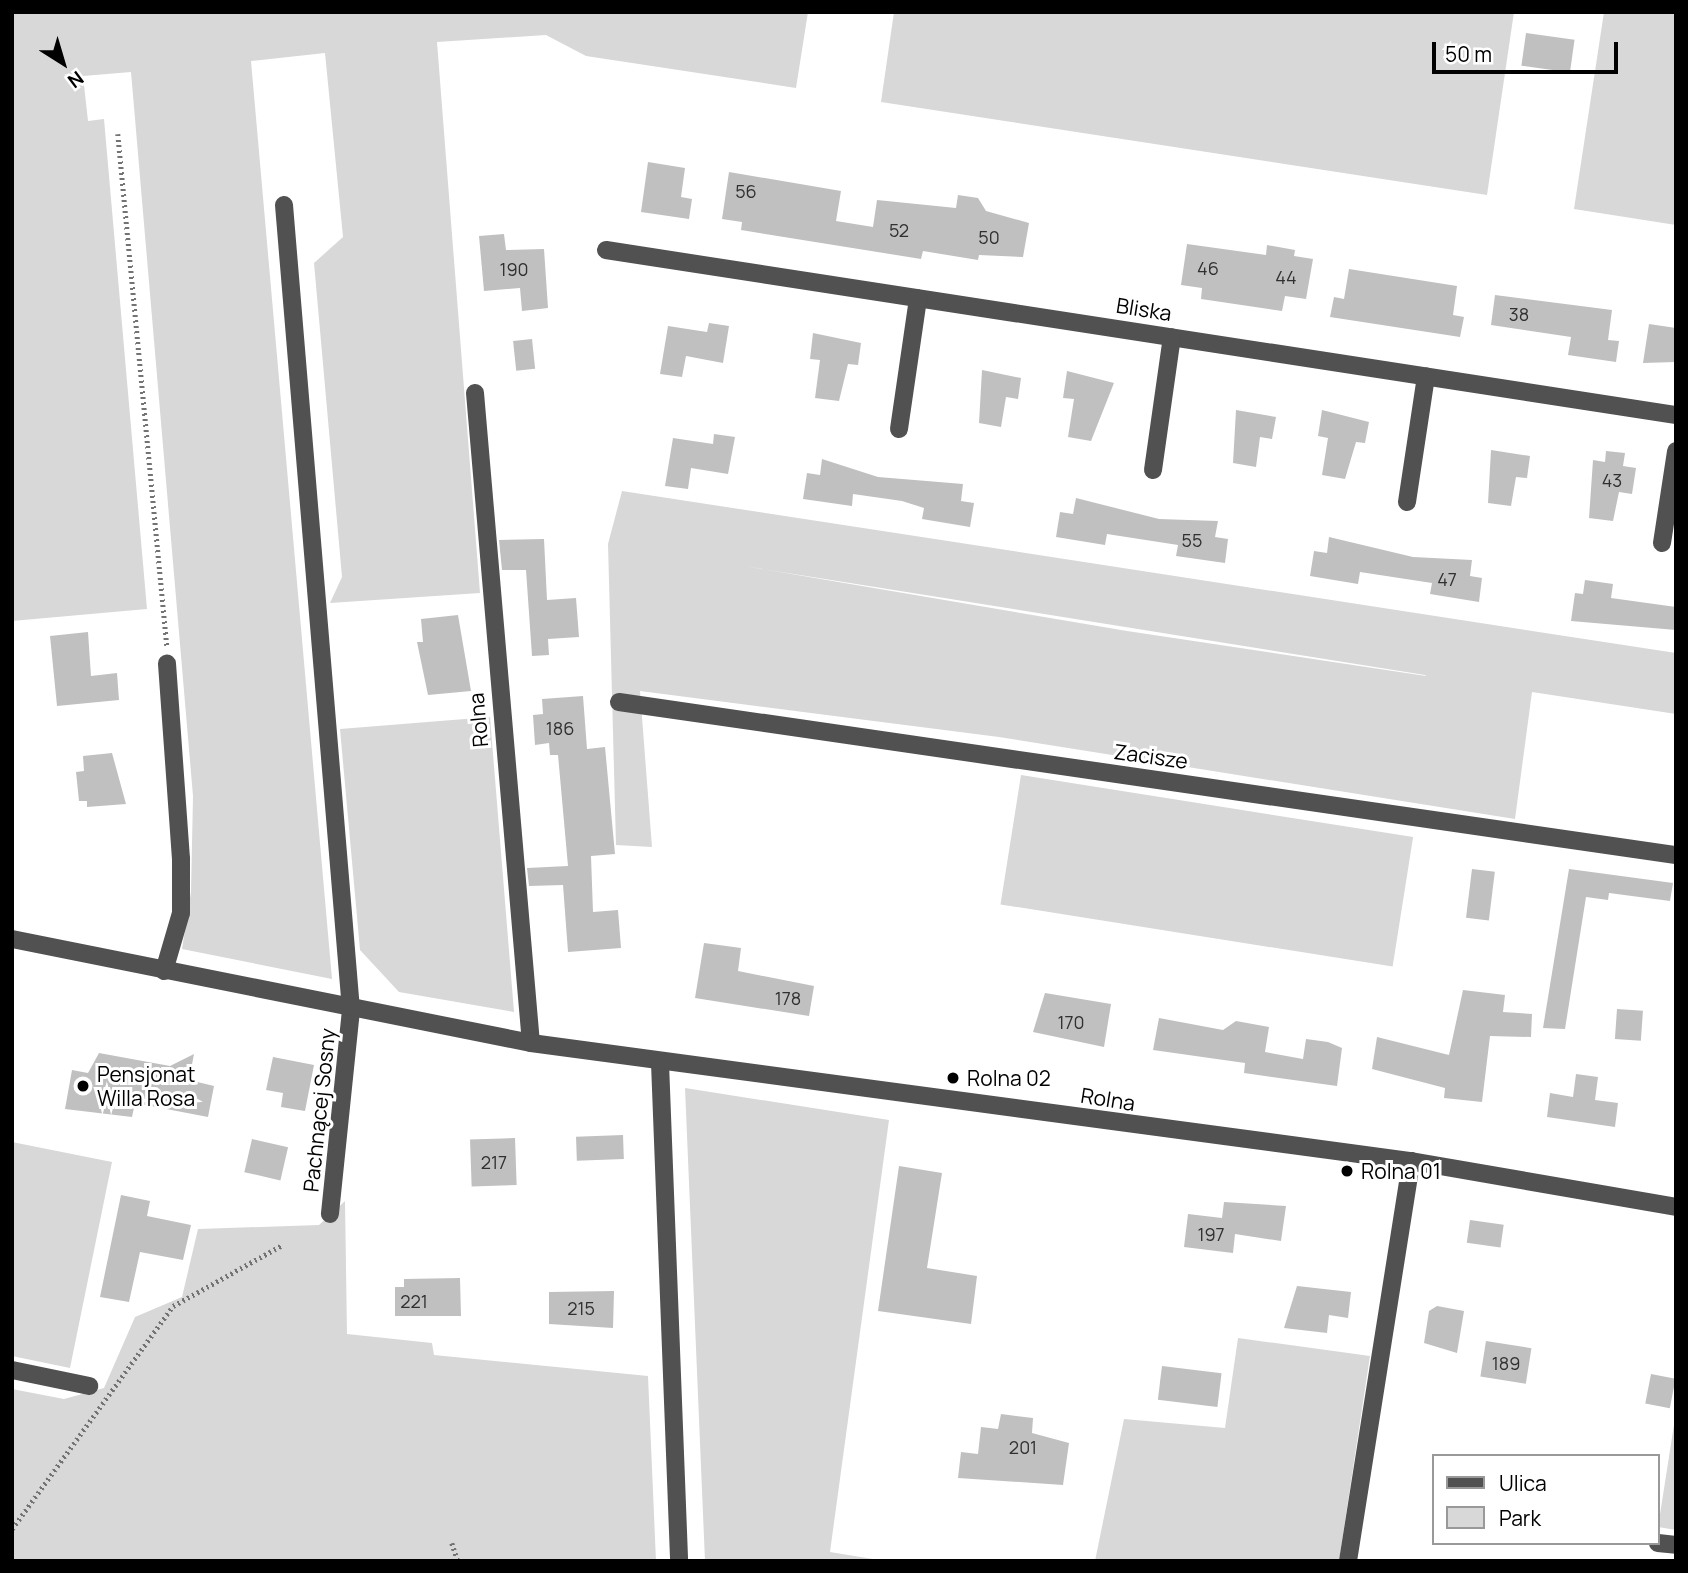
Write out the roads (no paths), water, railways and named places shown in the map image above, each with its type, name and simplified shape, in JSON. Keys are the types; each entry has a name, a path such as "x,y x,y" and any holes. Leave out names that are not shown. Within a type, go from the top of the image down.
{"street":[{"name":"Pachnącej Sosny","path":"284,205 351,1010 330,1214"},
{"name":"Bliska","path":"606,250 1676,415"},
{"path":"899,429 918,298"},
{"path":"1153,470 1172,337"},
{"path":"1407,502 1426,376"},
{"name":"Rolna","path":"475,393 531,1043"},
{"path":"1662,544 1676,452"},
{"path":"164,971 181,913 167,663"},
{"name":"Zacisze","path":"619,702 1676,855"},
{"name":"Rolna","path":"12,939 351,1010 531,1043 660,1063 1411,1161 1676,1207"},
{"path":"660,1063 679,1561"},
{"path":"1348,1561 1411,1161"},
{"path":"12,1370 89,1386"}],"place":[{"name":"Rolna 02","path":"953,1078"},
{"name":"Pensjonat Willa Rosa","path":"83,1086"},
{"name":"Rolna 01","path":"1347,1171"}]}
